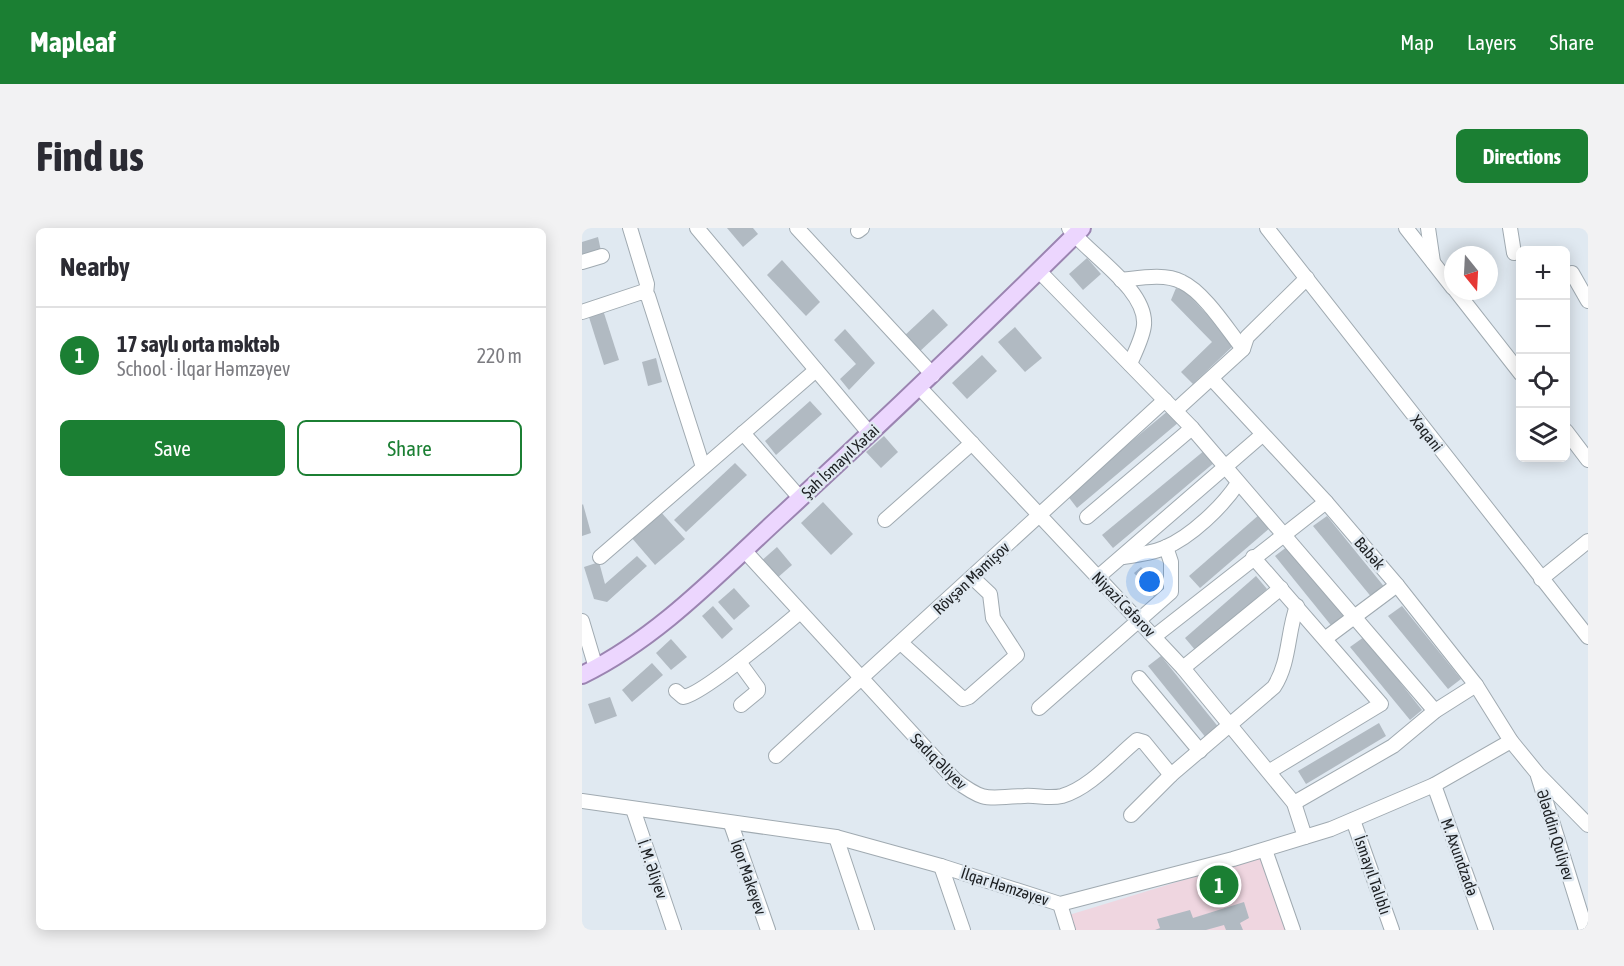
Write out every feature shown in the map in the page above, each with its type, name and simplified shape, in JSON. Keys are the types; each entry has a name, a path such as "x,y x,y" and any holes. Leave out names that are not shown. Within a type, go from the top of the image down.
{"main road":[{"name":"Şah İsmayıl Xətai","path":"589,672 613,660 698,593 920,388 1039,271 1075,230"}],"street":[{"path":"630,228 646,284 646,294 703,467"},
{"path":"697,228 870,434"},
{"path":"796,228 933,375"},
{"name":"Xaqani","path":"1266,228 1540,579 1588,637"},
{"path":"1406,228 1444,276"},
{"path":"1428,228 1433,262"},
{"path":"1510,228 1514,253"},
{"path":"1075,230 1132,291 1142,310 1144,325 1130,364"},
{"path":"582,262 602,256"},
{"path":"1039,271 1176,410 1435,711"},
{"path":"1572,273 1588,301"},
{"path":"1121,280 1171,278 1184,282 1202,299 1243,349"},
{"path":"1176,410 1213,380 1243,349 1247,337 1307,278"},
{"path":"582,312 646,294"},
{"path":"1463,300 1516,368"},
{"path":"600,557 816,370"},
{"name":"Babək","path":"1213,380 1326,502 1397,585 1476,685 1511,741 1538,774 1588,825"},
{"name":"Niyazi Cəfərov","path":"920,388 1183,668 1294,803 1305,837"},
{"name":"Rövşən Məmişov","path":"776,756 1165,400"},
{"path":"1087,517 1192,428"},
{"path":"743,433 800,498"},
{"path":"1098,577 1262,435"},
{"path":"1570,436 1588,460"},
{"path":"885,520 972,443"},
{"path":"1120,558 1166,547 1228,500 1238,483"},
{"path":"1155,636 1326,502"},
{"path":"1540,579 1588,541"},
{"path":"1039,708 1172,592 1171,562 1166,547"},
{"name":"Sadıq Əliyev","path":"744,550 955,780 974,794 991,800 1026,795 1044,798 1062,796 1084,784 1137,740 1144,742 1171,775"},
{"path":"1253,557 1326,638 1381,704 1270,771"},
{"path":"901,643 963,699 969,697 1017,655 993,618 990,594 972,577"},
{"path":"1326,638 1397,585"},
{"path":"1183,668 1281,588"},
{"path":"1131,815 1171,775 1274,687 1284,671 1289,627 1298,606"},
{"path":"676,691 679,695 688,696 739,662 800,612"},
{"path":"582,621 589,672"},
{"path":"739,662 758,688 741,705"},
{"path":"1139,678 1200,750"},
{"path":"1294,803 1393,746 1435,711 1476,685"},
{"name":"İlqar Həmzəyev","path":"582,801 731,824 836,837 940,866 1060,904 1265,850 1353,820 1434,785 1511,741"},
{"name":"Ələddin Quliyev","path":"1538,774 1586,930"},
{"name":"M. Axundzadə","path":"1434,785 1486,930"},
{"name":"İ. M. Əliyev","path":"633,809 674,930"},
{"name":"İsmayıl Talıblı","path":"1353,820 1392,930"},
{"name":"İqor Makeyev","path":"731,824 768,930"},
{"path":"836,837 867,930"},
{"path":"1265,850 1293,930"},
{"path":"940,866 963,930"},
{"path":"1060,904 1068,930"}],"shaded area":[{"path":"1262,856 1286,930 1074,930 1069,915"}],"building":[{"path":"727,228 753,228 758,234 743,247"},
{"path":"598,237 601,251 582,258 582,242"},
{"path":"1087,258 1101,274 1083,290 1069,274"},
{"path":"782,260 820,302 806,316 767,275"},
{"path":"1176,288 1185,291 1235,344 1193,384 1181,372 1212,342 1171,300"},
{"path":"933,309 948,325 918,353 903,337"},
{"path":"603,310 619,360 604,365 588,314"},
{"path":"1015,327 1042,358 1025,372 998,342"},
{"path":"845,329 875,363 849,390 840,379 856,364 834,340"},
{"path":"982,355 997,371 967,399 952,383"},
{"path":"656,358 662,382 648,386 642,362"},
{"path":"810,401 822,414 776,455 765,441"},
{"path":"1169,410 1179,422 1077,508 1067,495"},
{"path":"884,436 898,452 881,468 866,452"},
{"path":"1205,450 1215,462 1113,548 1102,535"},
{"path":"735,463 747,475 686,532 674,520"},
{"path":"823,502 853,534 831,555 801,523"},
{"path":"582,505 591,533 582,536"},
{"path":"660,511 685,539 655,565 631,537"},
{"path":"1260,514 1271,527 1200,588 1189,576"},
{"path":"1327,516 1386,589 1373,599 1313,526"},
{"path":"1288,546 1347,619 1334,629 1275,556"},
{"path":"777,547 792,565 776,579 761,561"},
{"path":"637,556 647,566 607,602 594,599 584,567 599,562 605,584"},
{"path":"1141,567 1162,593 1155,598 1134,573"},
{"path":"1256,576 1267,589 1196,651 1185,638"},
{"path":"734,588 750,606 734,620 718,602"},
{"path":"713,606 733,629 722,639 702,616"},
{"path":"1402,606 1461,679 1448,689 1388,616"},
{"path":"1364,637 1422,710 1410,720 1350,647"},
{"path":"671,639 687,657 671,670 656,653"},
{"path":"1161,656 1220,729 1207,739 1148,666"},
{"path":"652,663 663,675 632,702 622,690"},
{"path":"610,697 617,716 595,724 588,704"},
{"path":"1379,723 1386,736 1306,784 1298,771"},
{"path":"1244,902 1249,918 1240,923 1243,930 1226,930 1224,925 1206,930 1155,930 1160,928 1157,919 1190,910 1193,918"}],"place":[{"name":"17 saylı orta məktəb","path":"1219,885"}]}
